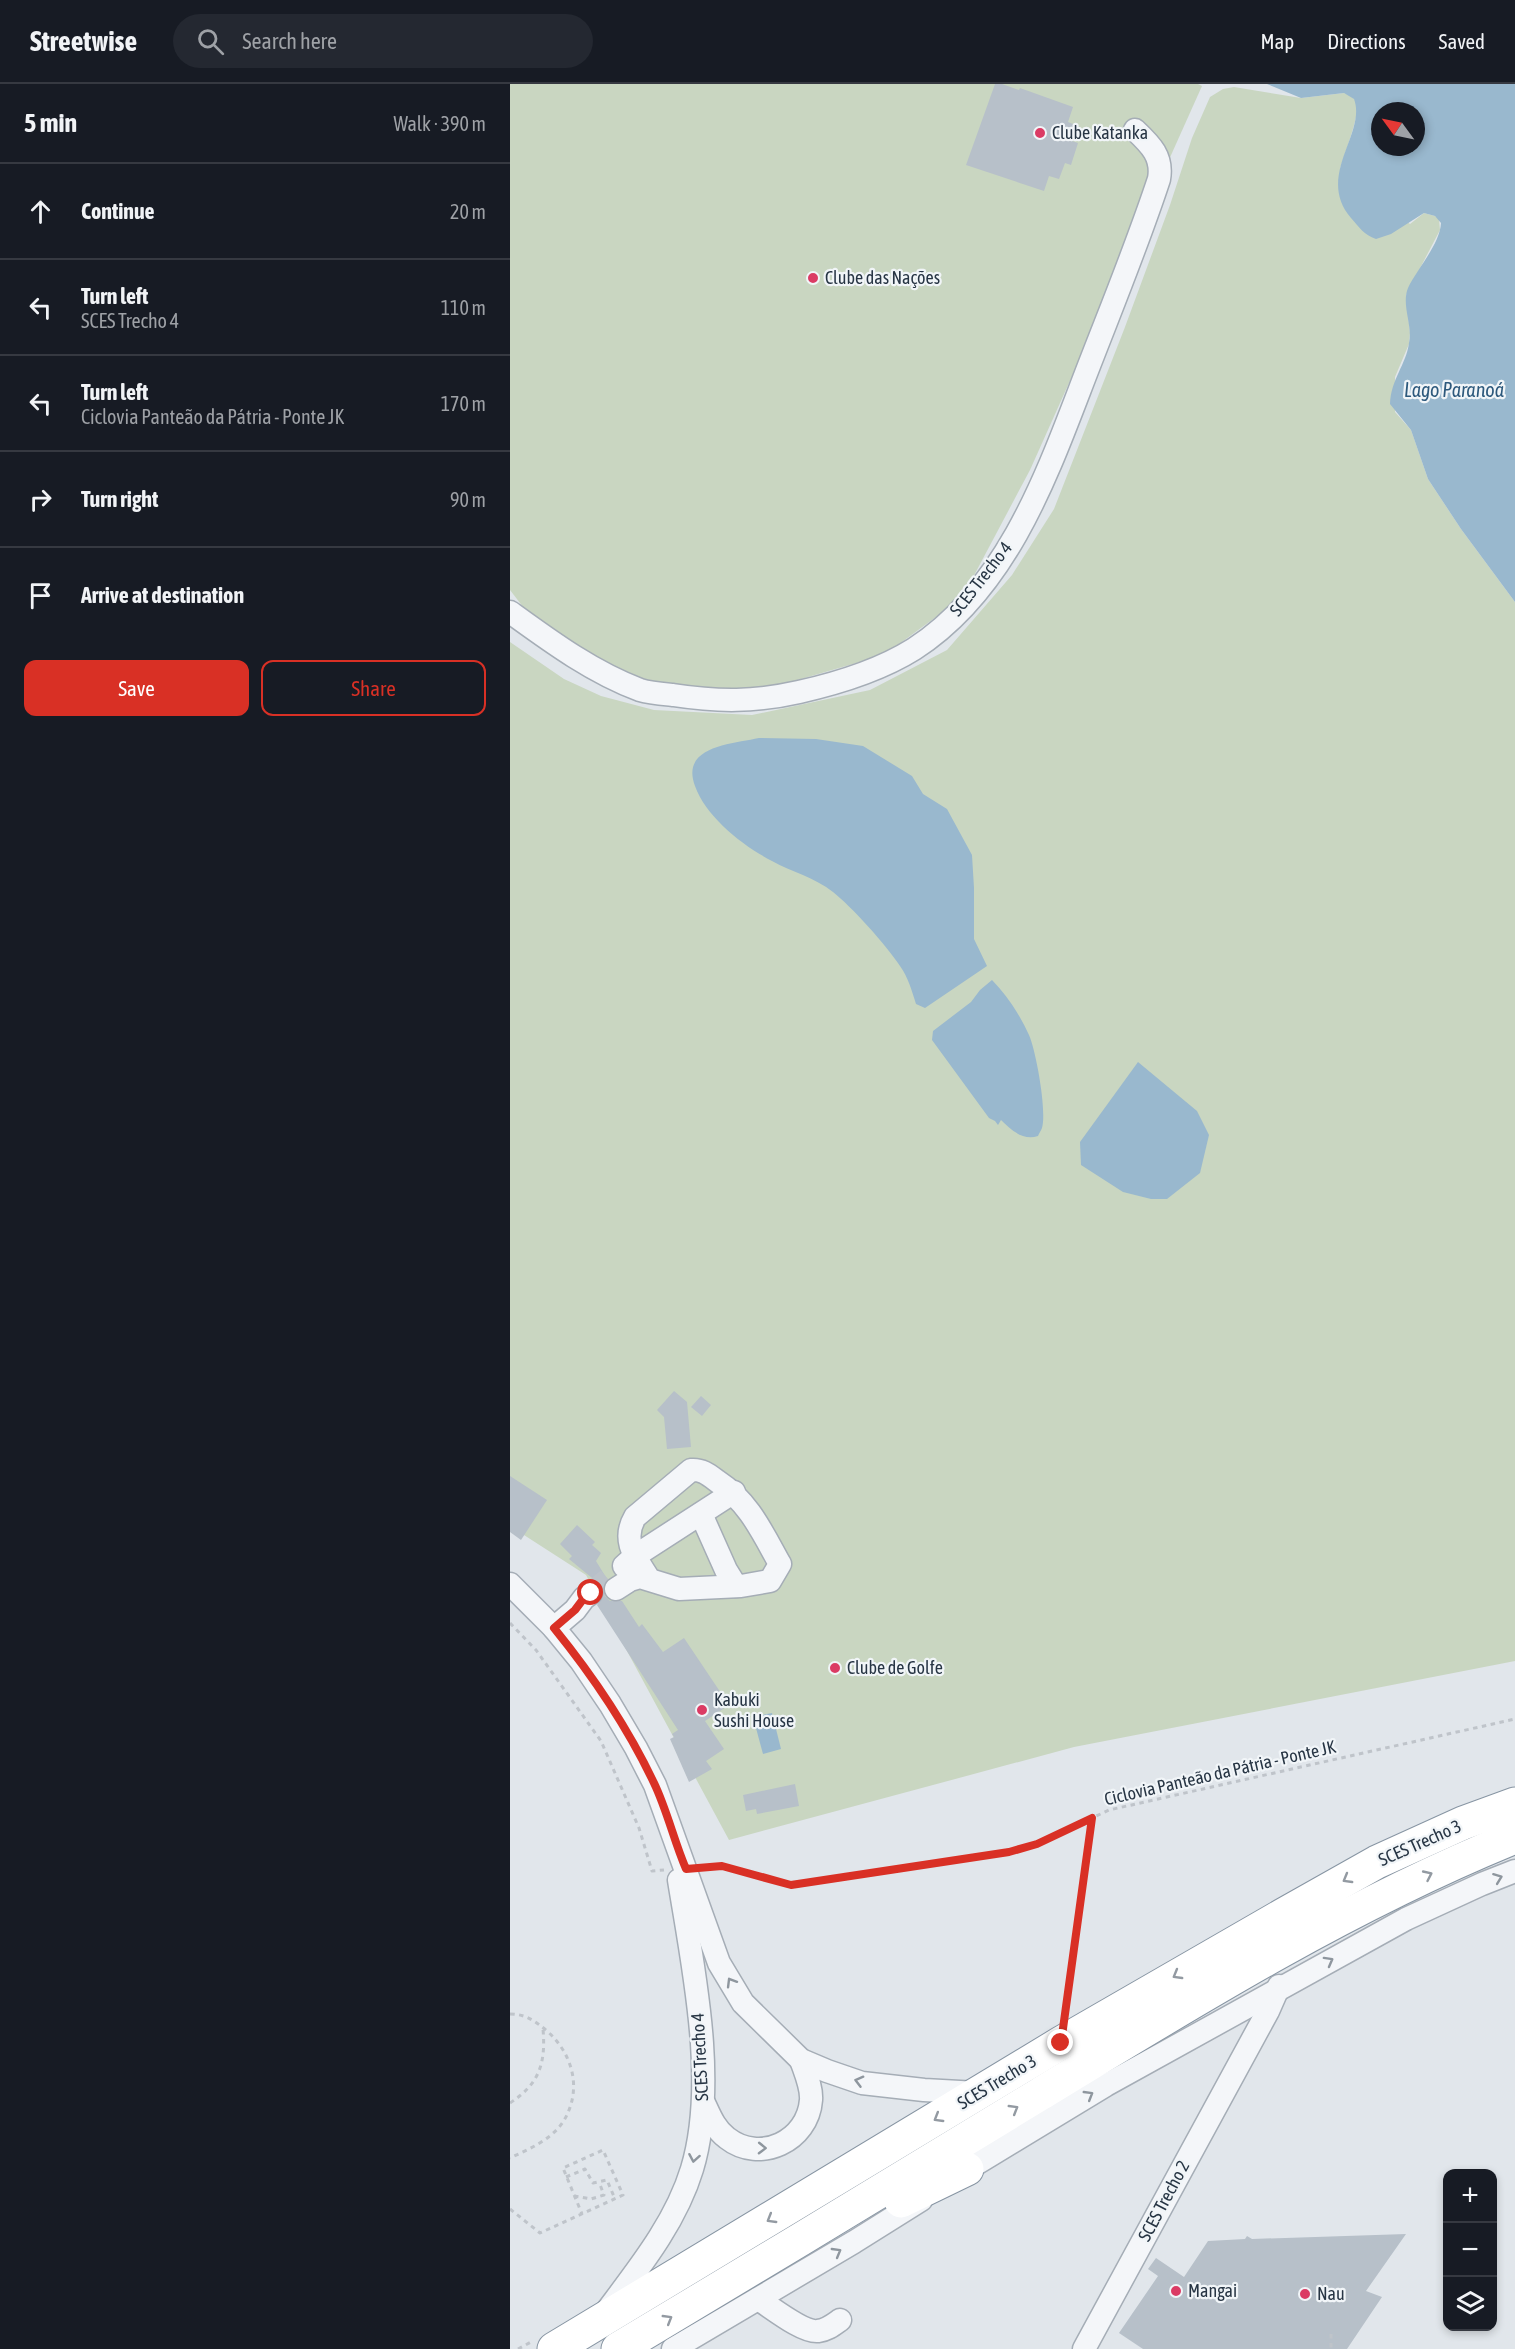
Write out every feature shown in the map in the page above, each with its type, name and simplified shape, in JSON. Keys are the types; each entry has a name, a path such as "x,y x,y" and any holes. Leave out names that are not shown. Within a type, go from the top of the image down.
{"highway":[{"name":"SCES Trecho 3","path":"544,2344 598,2322 1061,2043 1377,1862 1463,1823 1515,1804"},
{"name":"SCES Trecho 3","path":"618,2349 1173,2012 1296,1942 1396,1890 1515,1837"},
{"path":"796,2242 868,2217 967,2169"}],"street":[{"name":"SCES Trecho 4","path":"510,612 553,644 641,690 713,701 770,699 836,683 866,673 914,649 950,620 972,597 1010,544 1047,473 1159,179 1161,167 1157,155 1135,130"},
{"path":"649,1579 635,1556 628,1535 629,1527 635,1517 687,1472 698,1470 734,1492 750,1512 780,1564 770,1581 736,1586 679,1589 640,1577 612,1583 635,1556 734,1492"},
{"path":"701,1514 726,1570 736,1586"},
{"name":"SCES Trecho 4","path":"510,1584 554,1628 581,1661 610,1704 655,1785 673,1837 673,1872 697,1995 704,2103 693,2168 674,2213 645,2261 598,2322"},
{"path":"554,1628 575,1610 584,1598 595,1598"},
{"name":"SCES Trecho 4","path":"673,1872 719,1963 743,2003 801,2060 862,2083 980,2093"},
{"path":"673,2349 863,2237 967,2169 1106,2085 1406,1919 1482,1884 1515,1872"},
{"name":"SCES Trecho 2","path":"1084,2349 1268,2011 1296,1942"},
{"path":"1219,2022 1233,2034 1245,2053"},
{"path":"704,2103 712,2121 728,2139 763,2149 780,2146 796,2134 807,2119 811,2099 801,2060"},
{"path":"758,2299 803,2327 816,2331 828,2328 840,2320"}],"path":[{"path":"510,1623 536,1650 601,1741 639,1828 652,1871 673,1872"},
{"name":"Ciclovia Panteão da Pátria - Ponte JK","path":"673,1872 722,1866 791,1885 1009,1852 1037,1844 1108,1810 1515,1719"},
{"path":"1061,2043 1092,1818"},
{"path":"510,2014 518,2014 534,2020 564,2049 570,2062 574,2084 569,2110 562,2123 549,2137 510,2158"},
{"path":"510,2103 525,2093 539,2074 544,2057 543,2028"},
{"path":"510,2209 540,2233 582,2214 615,2199 623,2195 603,2150 563,2168 582,2214"},
{"path":"566,2177 585,2169 593,2183 607,2180 615,2199"},
{"path":"574,2196 591,2199 604,2195 599,2182"},
{"path":"1330,2334 1331,2349"},
{"path":"518,2349 544,2344"}],"green space":[{"name":"Clube das Nações","path":"510,84 1198,84 1202,86 1030,470 962,598 884,655 759,691 642,689 543,633 510,590"},
{"path":"1234,87 1301,98 1344,93 1351,96 1356,101 1357,111 1340,169 1410,224 1424,213 1439,219 1440,230 1406,295 1409,344 1395,377 1395,412 1411,430 1428,479 1461,529 1515,602 1515,1661 1074,1747 729,1840 586,1575 510,1526 510,642 564,679 601,696 654,710 752,715 870,690 947,650 1012,575 1054,509 1125,327 1192,138 1210,97 1223,89"}],"water":[{"name":"Lago Paranoá","path":"1267,84 1515,84 1515,602 1461,529 1428,479 1411,430 1390,404 1393,387 1409,343 1410,329 1406,295 1437,239 1441,223 1435,216 1424,213 1391,234 1376,239 1362,230 1351,218 1341,202 1338,186 1356,112 1354,99 1344,93 1301,98"},
{"path":"759,738 816,739 863,746 912,776 923,794 947,809 972,855 974,939 987,966 925,1008 916,1004 903,970 841,898 818,882 761,855 727,830 700,798 692,773 695,762 711,749"},
{"path":"992,980 1017,1013 1032,1043 1038,1067 1043,1109 1042,1128 1038,1136 1022,1136 1001,1120 998,1125 989,1118 932,1040 933,1031 971,1002"},
{"path":"1138,1062 1197,1111 1209,1135 1200,1173 1167,1199 1151,1199 1123,1192 1081,1165 1080,1142"},
{"path":"772,1713 781,1749 763,1754 753,1717"}],"building":[{"name":"Clube Katanka","path":"995,84 1019,90 1020,88 1073,107 1068,122 1078,126 1072,141 1078,143 1071,165 1065,163 1059,179 1049,176 1044,191 966,165"},
{"path":"674,1391 687,1402 691,1447 667,1449 664,1417 657,1410"},
{"path":"701,1396 711,1405 702,1416 691,1407"},
{"path":"510,1476 547,1500 521,1540 510,1532"},
{"path":"577,1525 595,1542 592,1545 601,1553 596,1561 607,1579 603,1587 569,1559 572,1556 560,1544"},
{"path":"604,1595 610,1601 622,1601 639,1627 642,1624 663,1652 684,1638 729,1705 705,1721 724,1749 706,1761 712,1769 689,1782 670,1739 674,1737 672,1734 678,1730 597,1605"},
{"path":"795,1784 799,1806 757,1814 756,1809 746,1811 743,1795"},
{"name":"Nau","path":"1406,2234 1366,2291 1382,2297 1347,2349 1143,2349 1119,2333 1158,2276 1148,2269 1156,2258 1184,2277 1208,2241 1245,2239 1247,2236 1252,2239"}],"tunnel":[{"path":"591,1593 609,1578"}],"place":[{"name":"Clube Katanka","path":"1040,133"},
{"name":"Clube das Nações","path":"813,278"},
{"name":"Clube de Golfe","path":"835,1668"},
{"name":"Kabuki Sushi House","path":"702,1710"},
{"name":"Mangai","path":"1176,2291"},
{"name":"Nau","path":"1305,2294"}],"route":[{"path":"591,1593 554,1628 581,1661 636,1748 655,1785 686,1869 722,1866 791,1885 1009,1852 1037,1844 1092,1818 1061,2043"}]}
